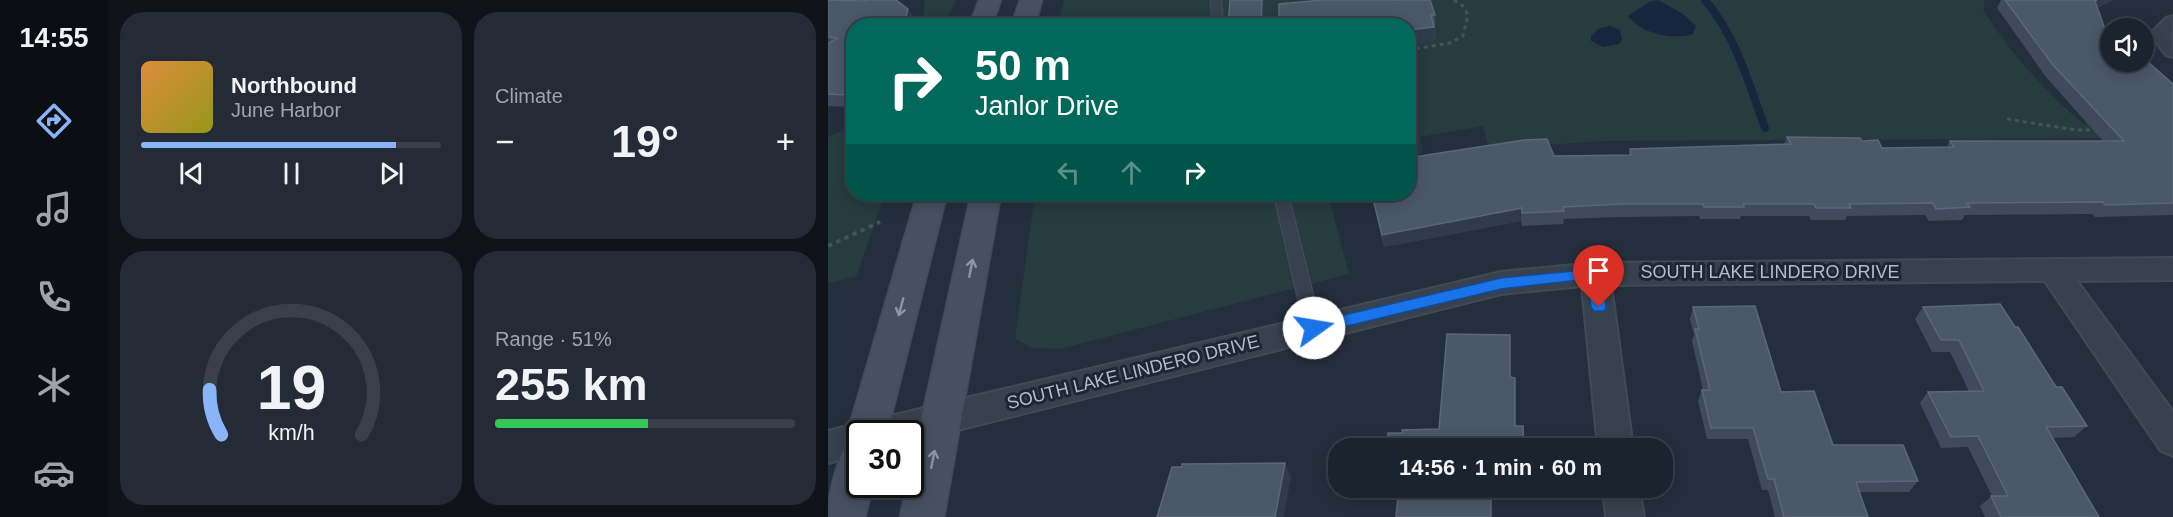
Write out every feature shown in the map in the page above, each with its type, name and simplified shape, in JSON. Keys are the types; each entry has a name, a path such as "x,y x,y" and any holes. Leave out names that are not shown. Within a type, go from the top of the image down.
{"main road":[{"path":"983,18 990,0"},
{"path":"1025,18 1031,0"},
{"path":"871,420 930,201"},
{"path":"922,517 985,201"},
{"path":"843,517 849,498"}],"street":[{"path":"2173,22 2160,34 2173,51"},
{"name":"SOUTH LAKE LINDERO DRIVE","path":"924,422 1501,283 1595,274 2173,269"},
{"path":"2053,270 2173,440"},
{"path":"1595,274 1615,438"},
{"path":"828,447 846,442"},
{"path":"1622,498 1625,517"}],"lane":[{"path":"1216,0 1217,18"},
{"path":"1283,201 1314,328"}],"path":[{"path":"1416,48 1450,42 1463,36 1468,15 1463,6 1454,0"},
{"path":"2007,119 2076,130 2108,130"},
{"path":"828,246 880,222"}],"green space":[{"path":"925,0 956,0 947,18 923,18"},
{"path":"1064,0 1985,0 1983,10 2017,57 2056,99 2085,125 2173,125 2173,138 1604,141 1489,149 1483,126 1420,137 1423,153 1416,155 1416,18 1060,18"},
{"path":"846,129 846,201 883,201 856,277 828,283 828,137"},
{"path":"1034,201 1330,201 1349,274 1060,349 1031,348 1015,338"}],"water":[{"path":"1658,0 1683,14 1696,26 1693,34 1667,36 1658,34 1641,27 1628,16 1649,2"},
{"path":"1610,26 1620,30 1622,40 1619,44 1603,47 1591,41 1591,36 1598,29"}],"building":[{"path":"828,0 896,0 908,9 906,18 846,18 846,95 828,94 828,44 837,38 828,37"},
{"path":"1230,0 1262,0 1261,18 1229,18"},
{"path":"1322,0 1430,0 1435,15 1431,15 1434,27 1416,29 1416,18 1279,18 1279,4"},
{"path":"2005,0 2097,0 2095,1 2101,18 2100,72 2154,72 2154,67 2173,84 2173,203 2105,205 2103,202 1967,203 1970,207 1936,209 1933,203 1849,204 1851,208 1816,208 1814,204 1743,204 1744,207 1704,207 1703,204 1623,204 1563,207 1564,211 1522,213 1522,208 1382,235 1374,201 1416,201 1416,157 1524,140 1547,139 1554,156 1631,155 1630,149 1791,144 1787,137 1878,140 1882,148 1954,147 1950,141 2124,141 2053,65"},
{"path":"2000,304 2015,327 2018,327 2056,387 2062,387 2087,426 2046,427 2099,517 2001,517 1991,496 2008,496 1978,436 1951,437 1928,392 1984,391 1959,340 1941,340 1923,307"},
{"path":"1755,306 1781,392 1814,391 1833,445 1903,445 1918,481 1856,482 1868,517 1784,517 1774,479 1768,479 1753,428 1711,428 1702,390 1710,390 1695,329 1699,329 1693,307"},
{"path":"1447,334 1510,335 1510,377 1515,378 1515,426 1523,426 1524,438 1387,438 1388,433 1403,433 1402,430 1439,429"},
{"path":"1285,463 1275,517 1157,517 1172,467 1182,467 1182,464"},
{"path":"1398,498 1491,498 1491,517 1396,517"}],"waterway":[{"path":"1705,0 1716,14 1733,45 1765,128"}],"route":[{"path":"1314,328 1501,283 1553,276 1595,274 1599,307"}]}
